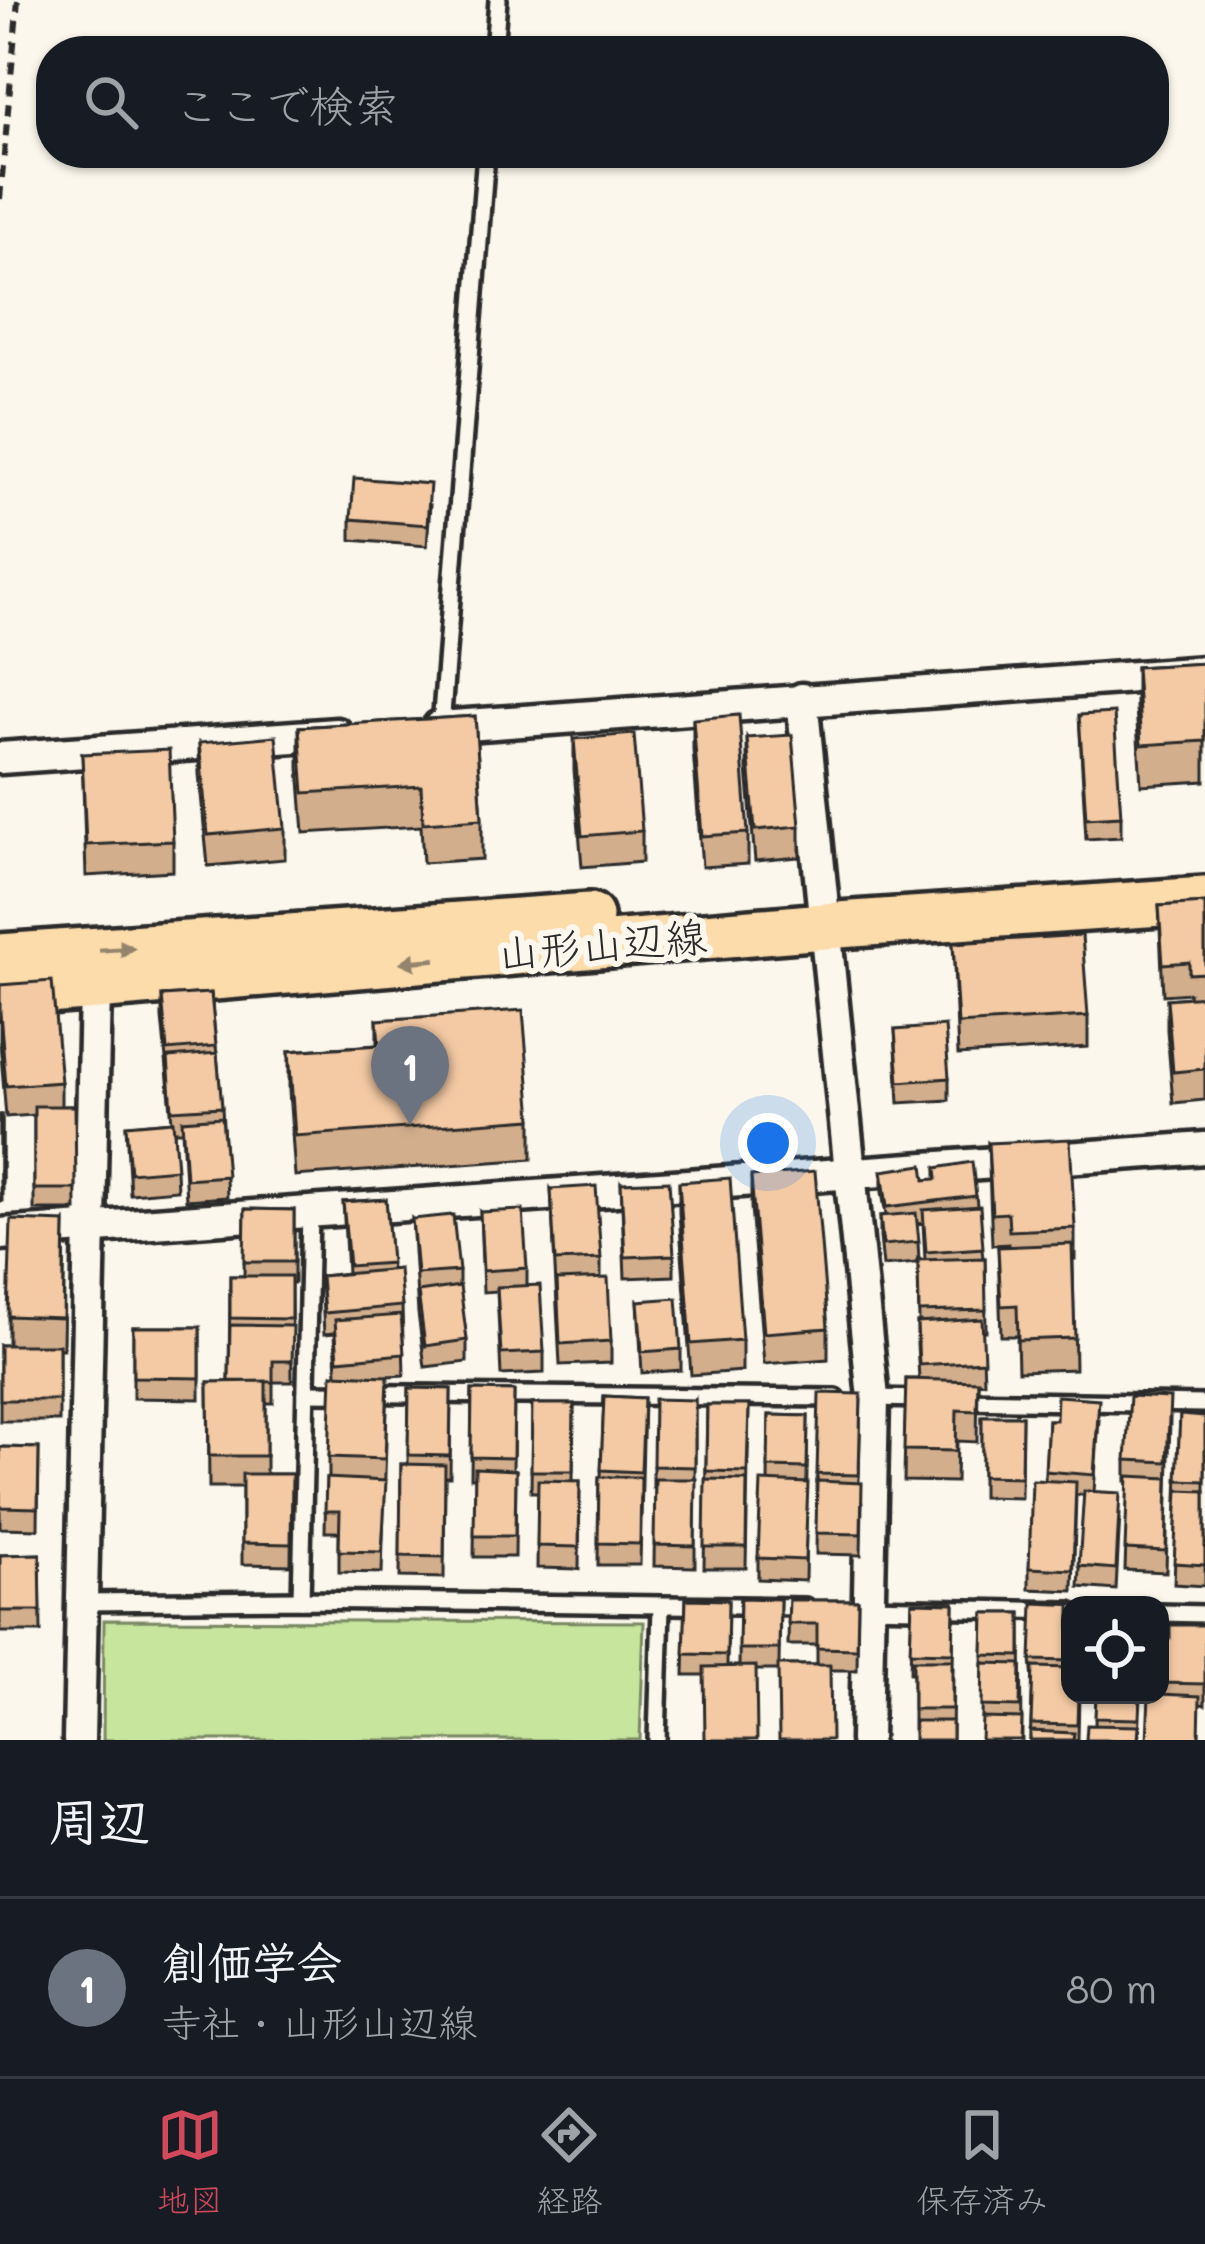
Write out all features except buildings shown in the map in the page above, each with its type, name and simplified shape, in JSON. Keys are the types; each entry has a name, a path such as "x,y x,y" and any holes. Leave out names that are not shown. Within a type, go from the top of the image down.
{"main road":[{"name":"山形山辺線","path":"0,995 94,989 1205,871"},
{"name":"山形山辺線","path":"0,957 822,913 1205,900"}],"street":[{"path":"429,728 1205,672"},
{"path":"802,699 873,1398 860,1607 866,1740"},
{"path":"0,758 371,732"},
{"path":"79,1740 94,989"},
{"path":"0,1234 1205,1148"}],"lane":[{"path":"495,36 498,0"},
{"path":"429,728 485,168"},
{"path":"301,1600 310,1213"},
{"path":"306,1393 1205,1404"},
{"path":"82,1602 825,1607"},
{"path":"657,1740 661,1606"},
{"path":"860,1607 1061,1611"},
{"path":"1169,1613 1205,1614"}],"path":[{"path":"0,199 18,0"}],"green space":[{"path":"104,1620 644,1622 640,1740 103,1740"}],"place":[{"name":"創価学会","path":"410,1125"}]}
